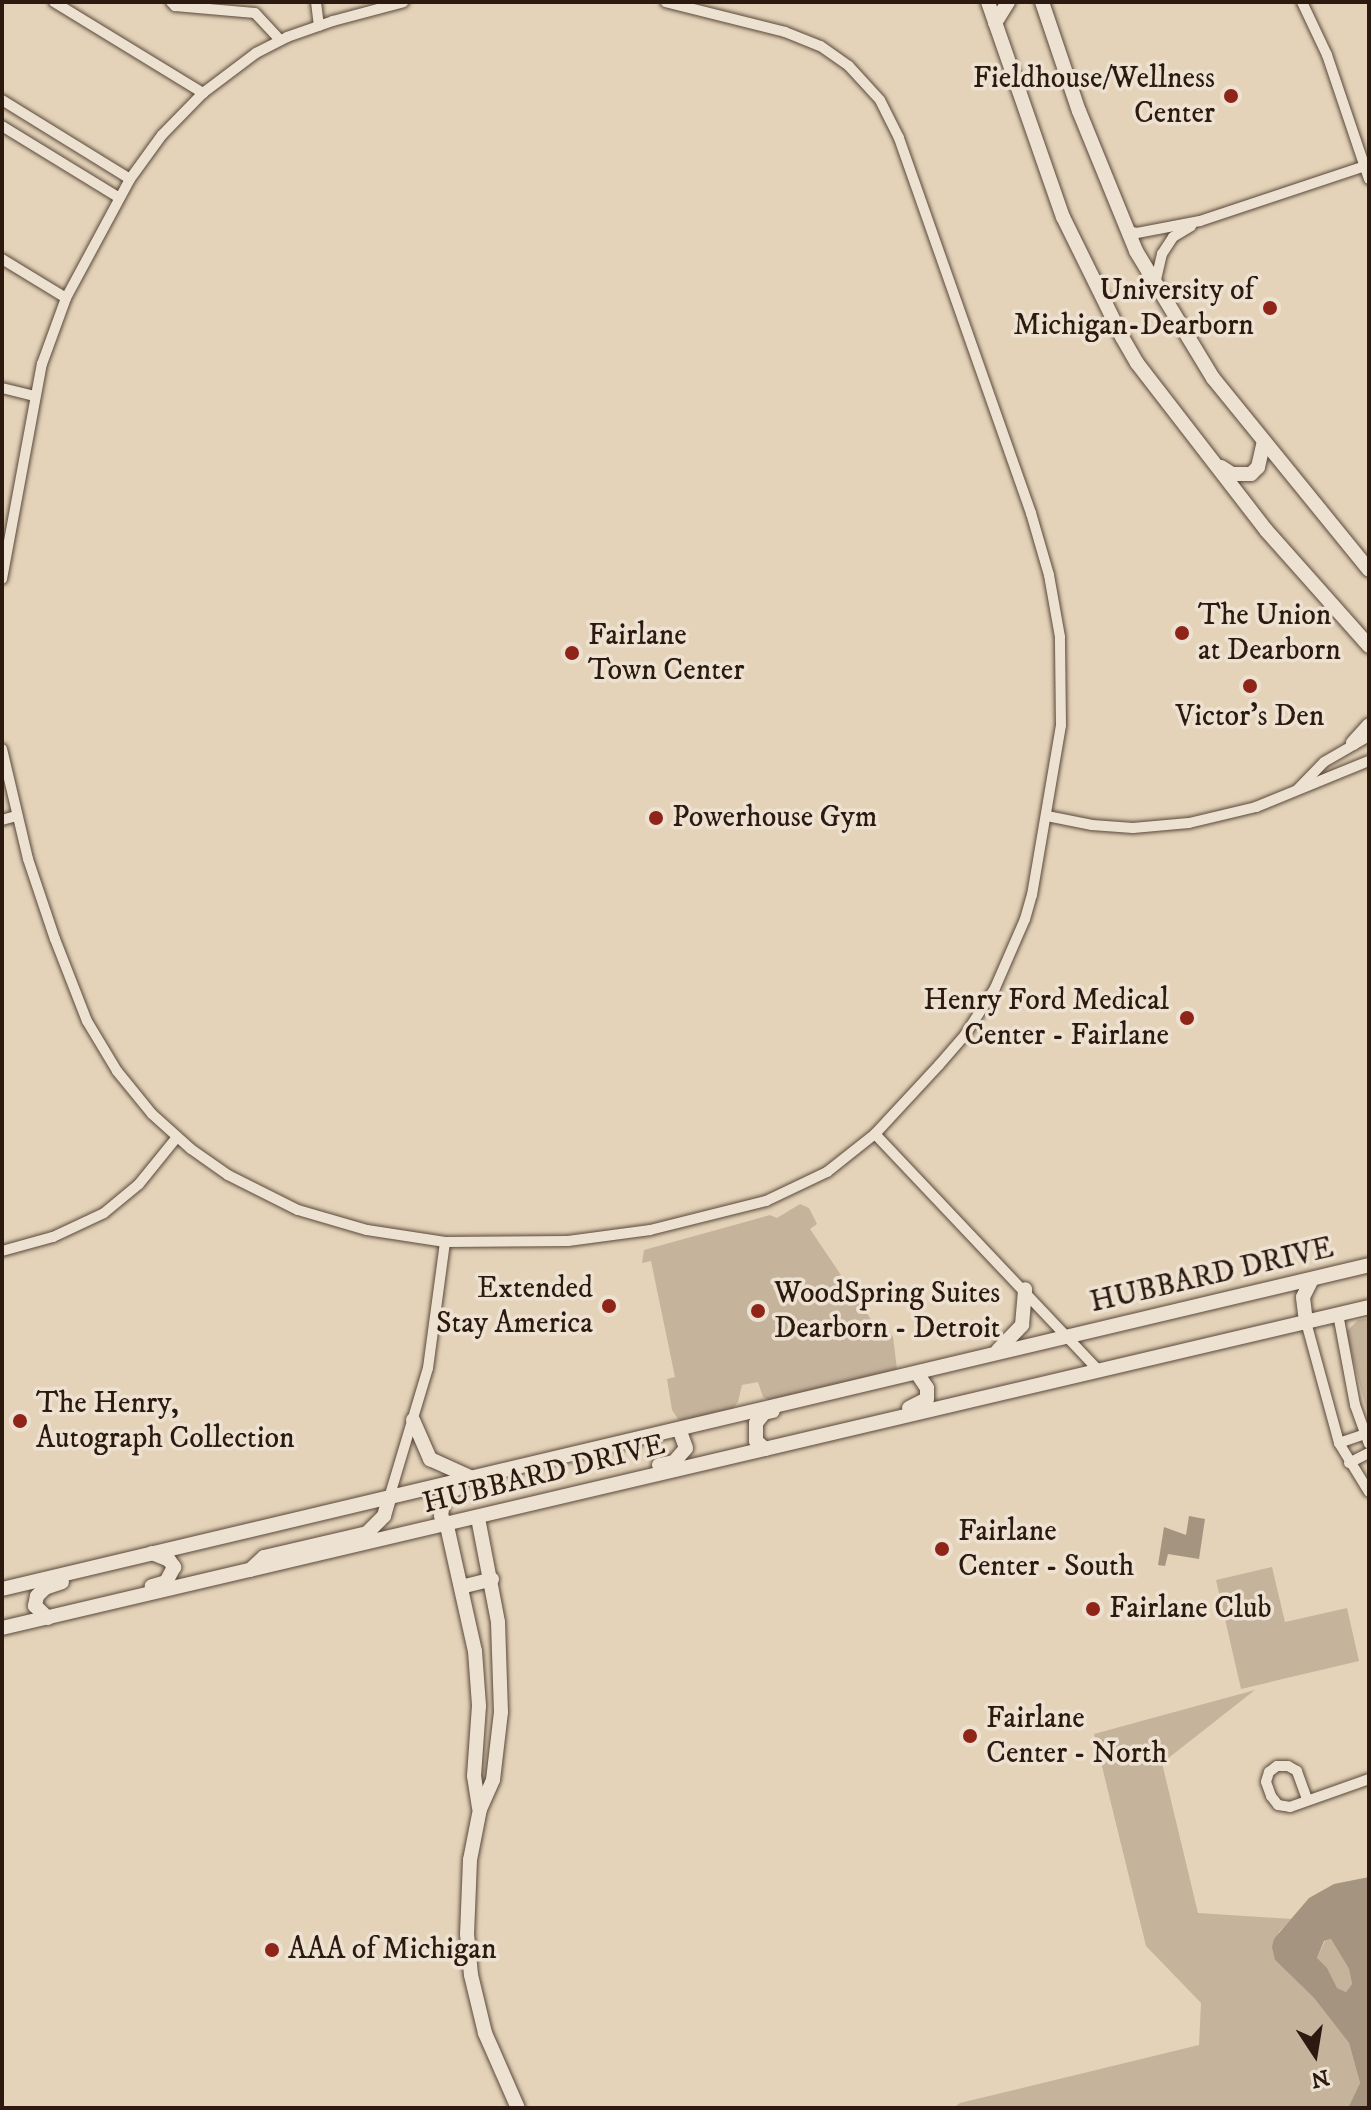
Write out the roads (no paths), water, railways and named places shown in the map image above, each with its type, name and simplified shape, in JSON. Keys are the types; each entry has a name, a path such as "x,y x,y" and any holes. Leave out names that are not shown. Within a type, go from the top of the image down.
{"street":[{"path":"54,2 203,93"},
{"path":"171,2 175,6 192,5 255,13 280,40"},
{"path":"316,2 319,26"},
{"path":"2,579 42,364 66,298 130,179 162,135 203,93 256,53 280,40 319,26 404,2"},
{"path":"2,749 16,816 55,939 87,1021 128,1086 177,1137 228,1175 298,1210 367,1230 445,1242 568,1241 650,1230 714,1216 766,1201 805,1184 875,1134 965,1035 995,988 1025,919 1058,757 1062,691 1060,637 1049,575 1031,513 894,125 859,76 820,46 785,32 666,2"},
{"path":"988,2 1063,217 1115,325 1137,363 1266,530 1368,646"},
{"path":"995,23 1008,2"},
{"path":"1302,2 1327,55 1369,179"},
{"path":"1042,5 1127,231 1155,284 1213,378 1369,570"},
{"path":"2,100 130,179"},
{"path":"2,126 118,197"},
{"path":"32,144 43,126"},
{"path":"1127,231 1137,233 1200,221 1365,166"},
{"path":"1155,284 1162,254 1173,237 1200,221"},
{"path":"2,259 66,298"},
{"path":"2,388 35,396"},
{"path":"1214,463 1232,474 1251,474 1258,467 1264,442"},
{"path":"1353,743 1369,725"},
{"path":"1294,793 1324,762 1369,736"},
{"path":"1047,816 1092,825 1160,827 1224,817 1294,793 1369,761"},
{"path":"2,820 16,816"},
{"path":"875,1134 1025,1289 1067,1337"},
{"path":"2,1251 53,1237 104,1213 139,1184 177,1137"},
{"path":"246,1573 264,1557 367,1533 384,1516 436,1332 445,1242"},
{"name":"HUBBARD DRIVE","path":"2,1589 1369,1265"},
{"path":"1312,1279 1303,1297 1306,1322 1339,1443 1369,1492"},
{"path":"989,1355 1008,1343 1022,1325 1025,1289"},
{"name":"HUBBARD DRIVE","path":"2,1628 447,1526 1369,1307"},
{"path":"1338,1314 1340,1338 1367,1439 1339,1443"},
{"name":"HUBBARD DRIVE","path":"1067,1337 1098,1370"},
{"path":"829,1434 843,1424 918,1406 927,1399 927,1388 917,1373"},
{"path":"765,1449 756,1441 755,1429 764,1413 809,1403 826,1393"},
{"path":"413,1420 430,1459 473,1478"},
{"path":"566,1496 582,1484 674,1462 686,1448 679,1429"},
{"path":"480,1809 474,1776 479,1706 475,1651 447,1526 441,1516 441,1504 444,1495 453,1489 560,1464 583,1452"},
{"path":"1349,1463 1369,1453"},
{"path":"478,1518 492,1579 502,1671 493,1780 480,1809 467,1889 469,1958 485,2033 518,2108"},
{"path":"69,1613 85,1601 166,1582 174,1567 169,1560 152,1553"},
{"path":"48,1618 35,1606 37,1596 45,1588 76,1578 90,1568"},
{"path":"461,1587 492,1579"},
{"path":"475,1651 485,1666 502,1671"},
{"path":"479,1706 501,1708"},
{"path":"1307,1799 1297,1771 1288,1766 1277,1766 1269,1772 1266,1782 1278,1805 1290,1807 1369,1779"}],"place":[{"name":"Fieldhouse/Wellness Center","path":"1231,96"},
{"name":"University of Michigan-Dearborn","path":"1270,308"},
{"name":"The Union at Dearborn","path":"1182,633"},
{"name":"Fairlane Town Center","path":"572,653"},
{"name":"Victor's Den","path":"1250,686"},
{"name":"Powerhouse Gym","path":"656,818"},
{"name":"Henry Ford Medical Center - Fairlane","path":"1187,1018"},
{"name":"Extended Stay America","path":"609,1306"},
{"name":"WoodSpring Suites Dearborn - Detroit","path":"758,1311"},
{"name":"The Henry, Autograph Collection","path":"20,1421"},
{"name":"Fairlane Center - South","path":"942,1549"},
{"name":"Fairlane Club","path":"1093,1609"},
{"name":"Fairlane Center - North","path":"970,1736"},
{"name":"AAA of Michigan","path":"272,1950"}]}
